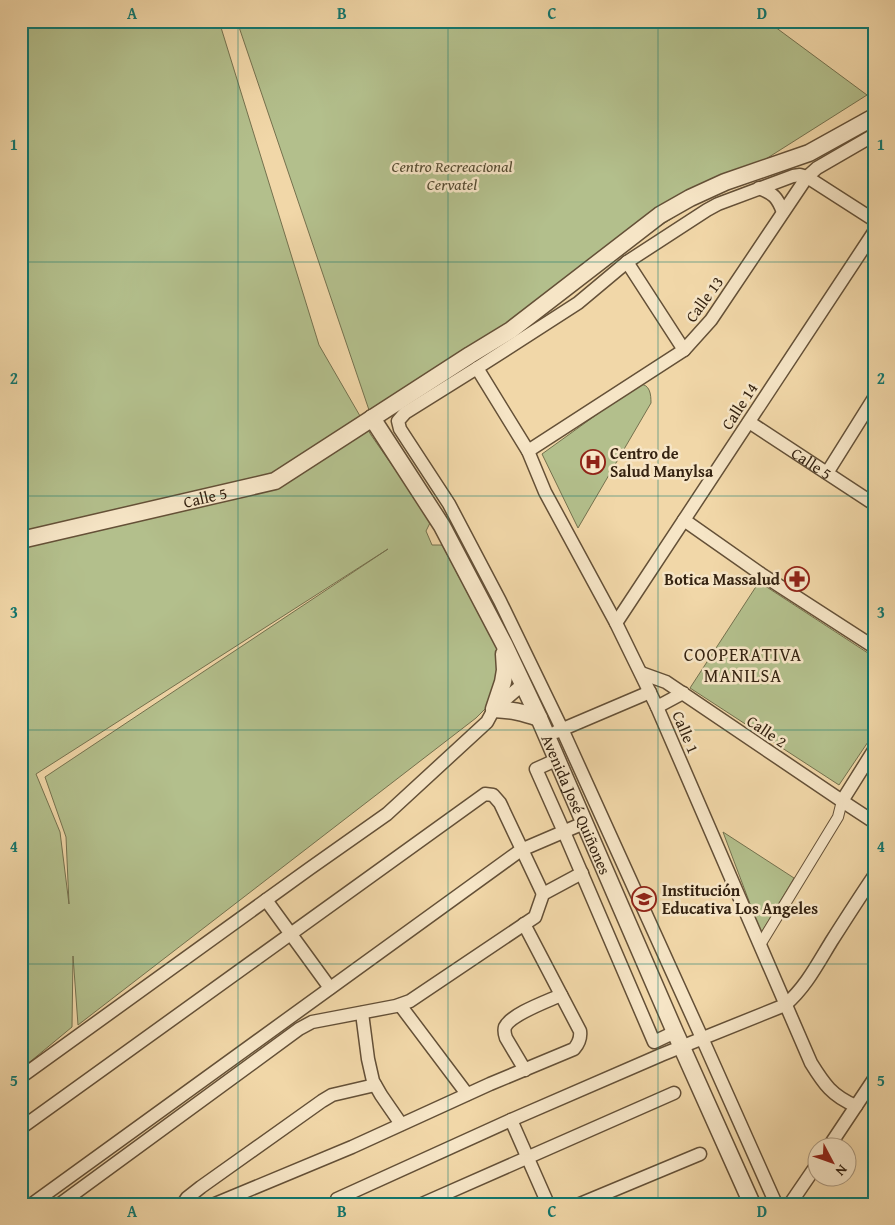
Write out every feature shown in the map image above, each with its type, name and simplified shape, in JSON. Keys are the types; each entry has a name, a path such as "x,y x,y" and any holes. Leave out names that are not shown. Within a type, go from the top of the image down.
{"street":[{"name":"Calle 5","path":"21,540 275,481 511,330 660,215 690,198 725,182 809,153 874,117"},
{"name":"Calle 13","path":"528,451 684,350 711,320 807,177 817,168 874,135"},
{"path":"776,1204 562,729 458,518 398,424 398,421 404,413 578,303 627,262 718,204 800,175 807,177 874,220"},
{"path":"759,188 770,192 777,198 783,212"},
{"name":"Calle 14","path":"616,623 874,232"},
{"path":"627,262 684,350"},
{"name":"Calle 1","path":"477,368 528,451 545,492 641,673 811,1063 828,1088 843,1100 856,1106"},
{"path":"827,473 874,398"},
{"name":"Avenida José Quiñones","path":"372,418 442,526 504,644 539,718 678,1039 752,1204"},
{"name":"Calle 5","path":"749,422 874,504"},
{"path":"684,520 761,574 874,647"},
{"path":"494,710 505,670 504,644"},
{"name":"Calle 2","path":"641,673 666,682 874,822"},
{"path":"21,1077 387,814 431,775 443,750 494,710 522,685"},
{"path":"546,737 650,692"},
{"path":"657,707 683,693"},
{"path":"494,710 521,712 539,718"},
{"path":"760,945 838,818 842,801 874,750"},
{"path":"556,760 536,769 654,1042 702,1038 785,1005 806,984 874,876"},
{"path":"21,1128 485,794 492,795 500,803 543,894"},
{"path":"32,1204 521,850 584,823"},
{"path":"60,1204 299,1029 312,1022 383,1009 410,1001 535,917 543,894 582,873"},
{"path":"589,890 610,882"},
{"path":"266,900 330,988"},
{"path":"216,1204 352,1147 578,1045 581,1036 580,1031 524,924"},
{"path":"524,1070 506,1038 504,1033 505,1027 516,1016 561,995"},
{"path":"400,1005 468,1094"},
{"path":"362,1013 368,1059 375,1085 401,1124"},
{"path":"340,1204 338,1199 510,1120 678,1039"},
{"path":"835,1138 874,1079"},
{"path":"183,1204 187,1198 201,1187 322,1101 332,1095 375,1085"},
{"path":"422,1204 674,1093"},
{"path":"510,1120 548,1204"},
{"path":"580,1204 700,1154"},
{"path":"790,1204 808,1178"}],"green space":[{"path":"21,21 219,21 319,345 371,435 431,521 426,531 432,545 442,545 499,652 495,692 486,708 476,718 78,1025 73,956 72,1027 21,1068","holes":["388,549 45,777 66,837 69,904 60,832 36,774"]},
{"name":"Centro Recreacional Cervatel","path":"244,21 767,21 867,95 369,410 239,27"},
{"path":"639,384 643,384 648,388 651,403 578,528 542,454"},
{"path":"759,582 874,657 874,733 839,785 690,688"},
{"path":"723,832 794,878 761,933"}],"place":[{"name":"Centro de Salud Manylsa","path":"593,462"},
{"name":"Botica Massalud","path":"797,579"},
{"name":"Institución Educativa Los Angeles","path":"644,899"}],"district":[{"name":"COOPERATIVA MANILSA","path":"743,664"}]}
